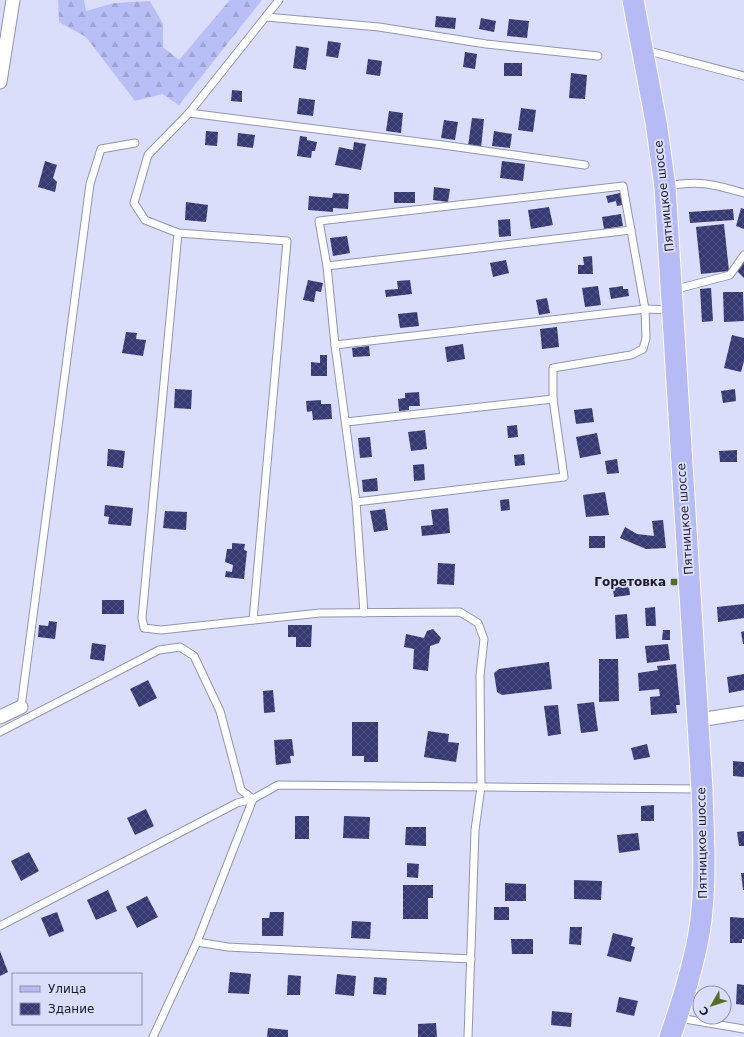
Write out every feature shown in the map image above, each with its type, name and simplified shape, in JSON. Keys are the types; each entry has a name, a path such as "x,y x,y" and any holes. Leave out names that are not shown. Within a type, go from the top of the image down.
{"main road":[{"name":"Пятницкое шоссе","path":"633,0 644,50 665,187 674,310 702,789 704,885 702,912 697,944 670,1037"}],"street":[{"path":"0,82 13,0"},
{"path":"0,717 21,707"},
{"path":"698,720 744,713"}],"lane":[{"path":"254,620 287,240 178,233 145,220 134,203 148,155 189,113 279,0"},
{"path":"266,17 379,27 486,44 598,56"},
{"path":"644,50 744,76"},
{"path":"189,113 443,145 585,165"},
{"path":"21,707 90,184 101,149 135,143"},
{"path":"665,187 689,182 709,184 744,194"},
{"path":"356,502 564,477 553,399 553,368 631,355 643,349 646,338 645,309 623,186 319,220 327,266 335,345 356,502 364,613"},
{"path":"327,266 631,230"},
{"path":"178,233 142,618 144,628 161,630 320,613 460,612 478,623 484,639 480,675 481,787 475,830 468,1037"},
{"path":"672,290 730,275 744,255"},
{"path":"335,345 645,309 674,310"},
{"path":"346,422 553,399"},
{"path":"0,732 159,650 180,647 194,656 220,711 241,790 253,799"},
{"path":"0,926 237,803 253,799 278,785 702,789"},
{"path":"153,1037 197,942 253,799"},
{"path":"197,942 228,947 471,959"},
{"path":"677,1017 744,1029"}],"green space":[{"path":"58,0 84,0 86,11 114,3 150,1 163,24 163,47 179,60 230,0 262,0 179,105 162,94 135,101 86,37 59,22"}],"building":[{"path":"436,16 456,18 455,29 435,27"},
{"path":"481,18 496,21 494,32 479,29"},
{"path":"509,19 529,21 527,38 507,36"},
{"path":"328,41 341,43 338,58 326,56"},
{"path":"296,46 309,48 306,70 293,68"},
{"path":"465,52 477,54 475,69 463,67"},
{"path":"368,59 382,61 380,76 366,74"},
{"path":"504,63 522,63 522,76 504,76"},
{"path":"571,73 587,75 585,99 569,98"},
{"path":"232,90 242,91 242,102 231,101"},
{"path":"299,98 315,100 313,116 297,114"},
{"path":"521,108 536,110 533,132 518,130"},
{"path":"389,111 403,113 401,133 386,131"},
{"path":"472,118 484,119 481,148 468,146"},
{"path":"444,120 458,122 455,140 441,138"},
{"path":"206,131 218,132 217,146 205,145"},
{"path":"494,131 512,134 510,148 492,146"},
{"path":"238,133 255,135 253,148 237,146"},
{"path":"300,136 307,137 307,140 317,142 315,151 312,151 311,158 297,156"},
{"path":"354,142 366,144 361,170 335,165 339,147 353,150"},
{"path":"45,161 57,165 53,178 57,182 55,192 38,187"},
{"path":"502,161 525,164 523,181 500,178"},
{"path":"434,187 450,189 448,202 433,200"},
{"path":"394,192 415,192 415,203 394,203"},
{"path":"333,193 349,194 348,209 333,208 333,212 308,210 309,196 332,198"},
{"path":"620,193 623,205 617,206 616,201 608,203 606,196"},
{"path":"186,202 208,205 206,222 185,220"},
{"path":"549,207 553,225 531,229 528,210"},
{"path":"741,208 744,209 744,229 736,226"},
{"path":"733,209 734,220 690,223 689,212"},
{"path":"621,214 623,226 604,229 602,217"},
{"path":"510,219 511,236 499,237 498,220"},
{"path":"724,224 729,271 701,274 696,227"},
{"path":"347,236 350,253 333,256 330,238"},
{"path":"592,256 593,274 578,274 578,265 584,265 583,257"},
{"path":"506,260 509,273 493,277 490,263"},
{"path":"744,262 744,278 736,270"},
{"path":"308,280 323,283 321,292 316,291 314,302 303,300"},
{"path":"410,280 412,294 386,297 385,290 398,289 397,281"},
{"path":"598,286 601,305 585,307 582,288"},
{"path":"623,286 623,289 628,289 629,296 611,299 609,288"},
{"path":"711,288 713,321 702,322 700,289"},
{"path":"723,292 743,292 744,321 724,322"},
{"path":"547,298 550,313 539,315 536,300"},
{"path":"417,312 419,326 400,328 398,314"},
{"path":"557,327 559,347 542,349 540,329"},
{"path":"126,332 137,333 136,339 146,340 143,356 122,353"},
{"path":"732,335 744,338 744,361 741,372 724,368"},
{"path":"463,344 465,359 447,362 445,347"},
{"path":"369,346 370,356 353,357 352,348"},
{"path":"320,355 327,355 327,376 311,376 311,362 320,363"},
{"path":"175,389 192,390 191,409 174,408"},
{"path":"735,389 736,401 723,403 721,391"},
{"path":"419,392 420,406 409,406 409,410 399,411 398,399 405,398 405,393"},
{"path":"321,400 321,404 331,404 332,419 313,420 312,411 307,412 306,401"},
{"path":"592,408 594,422 576,424 574,410"},
{"path":"517,425 518,437 508,438 507,426"},
{"path":"425,430 427,449 411,451 408,432"},
{"path":"597,433 601,454 580,458 576,437"},
{"path":"370,437 372,457 360,458 358,438"},
{"path":"108,449 125,451 123,468 107,466"},
{"path":"737,450 737,462 720,462 719,451"},
{"path":"524,454 525,465 515,466 514,455"},
{"path":"617,459 619,473 607,474 605,461"},
{"path":"424,464 425,480 414,481 413,465"},
{"path":"377,478 378,491 363,492 362,480"},
{"path":"605,492 609,515 586,517 583,495"},
{"path":"509,499 510,510 501,511 500,500"},
{"path":"105,505 133,508 131,526 108,524 109,517 104,516"},
{"path":"448,508 450,533 422,536 421,526 433,525 431,510"},
{"path":"385,509 388,530 374,532 370,511"},
{"path":"165,511 187,512 186,530 163,528"},
{"path":"663,520 666,548 646,549 620,538 625,527 637,534 654,536 652,521"},
{"path":"589,536 605,536 605,548 589,548"},
{"path":"232,543 245,544 244,550 247,551 244,579 225,577 226,571 232,572 233,565 225,562 227,549 232,549"},
{"path":"438,563 455,564 454,585 437,584"},
{"path":"628,580 630,595 614,597 612,582"},
{"path":"102,600 124,600 124,614 102,614"},
{"path":"744,604 744,618 718,622 717,607"},
{"path":"655,607 656,626 646,626 645,608"},
{"path":"627,614 629,638 616,639 615,615"},
{"path":"49,621 57,622 55,639 38,637 39,625 48,626"},
{"path":"288,625 312,625 311,647 296,647 296,637 288,637"},
{"path":"433,629 441,638 439,643 430,646 428,671 413,669 414,649 404,647 406,634 424,638 427,631"},
{"path":"663,630 670,630 670,640 662,640"},
{"path":"744,631 744,644 743,644 741,632"},
{"path":"92,643 106,645 104,661 90,659"},
{"path":"668,644 670,660 647,663 645,646"},
{"path":"599,659 618,659 619,701 599,702"},
{"path":"549,662 552,689 502,695 497,692 494,673 499,669"},
{"path":"676,664 680,705 676,705 677,713 651,715 650,697 660,696 659,689 639,691 638,673 658,670 657,666"},
{"path":"744,674 744,690 729,693 727,677"},
{"path":"148,680 157,698 139,707 130,689"},
{"path":"273,690 275,712 264,713 263,691"},
{"path":"594,702 598,731 581,733 577,704"},
{"path":"558,705 561,734 548,736 544,706"},
{"path":"352,722 378,722 378,762 364,762 364,756 352,756"},
{"path":"428,731 449,734 448,742 459,743 456,762 424,757"},
{"path":"292,739 294,756 290,756 291,763 276,765 274,740"},
{"path":"647,744 650,757 634,760 631,748"},
{"path":"733,761 744,762 744,777 733,776"},
{"path":"654,805 654,821 641,821 641,806"},
{"path":"146,809 154,826 135,835 127,818"},
{"path":"295,816 309,816 309,839 295,839"},
{"path":"344,816 370,817 369,839 343,838"},
{"path":"406,827 426,827 426,846 405,845"},
{"path":"744,831 744,846 739,846 737,832"},
{"path":"638,833 640,850 619,853 617,835"},
{"path":"29,852 39,871 21,881 11,861"},
{"path":"407,863 419,864 418,878 407,877"},
{"path":"741,873 744,873 744,890 743,890"},
{"path":"574,880 602,881 601,900 574,899"},
{"path":"505,883 526,884 526,901 505,901"},
{"path":"403,885 433,885 433,898 428,898 428,919 403,919"},
{"path":"108,890 117,911 96,920 87,900"},
{"path":"147,896 158,917 137,928 126,907"},
{"path":"494,907 509,907 509,920 494,920"},
{"path":"57,912 64,931 49,937 41,918"},
{"path":"270,912 284,912 283,936 262,936 262,918 269,918"},
{"path":"730,917 744,918 744,939 742,939 742,943 730,943"},
{"path":"352,921 371,922 370,939 351,938"},
{"path":"570,927 582,927 581,945 569,944"},
{"path":"613,933 633,938 631,946 635,947 631,962 607,956"},
{"path":"511,939 533,939 533,954 512,954"},
{"path":"0,951 8,972 0,976"},
{"path":"230,972 251,974 249,994 228,993"},
{"path":"337,974 356,976 354,996 335,994"},
{"path":"288,975 301,976 300,995 287,995"},
{"path":"374,977 387,978 386,995 373,994"},
{"path":"737,984 744,985 744,1005 736,1004"},
{"path":"619,997 638,1001 634,1016 616,1012"},
{"path":"552,1011 572,1013 571,1027 551,1025"},
{"path":"436,1023 437,1037 418,1037 418,1024"},
{"path":"268,1028 288,1030 288,1037 267,1037"}],"place":[{"name":"Горетовка","path":"674,582"}]}
